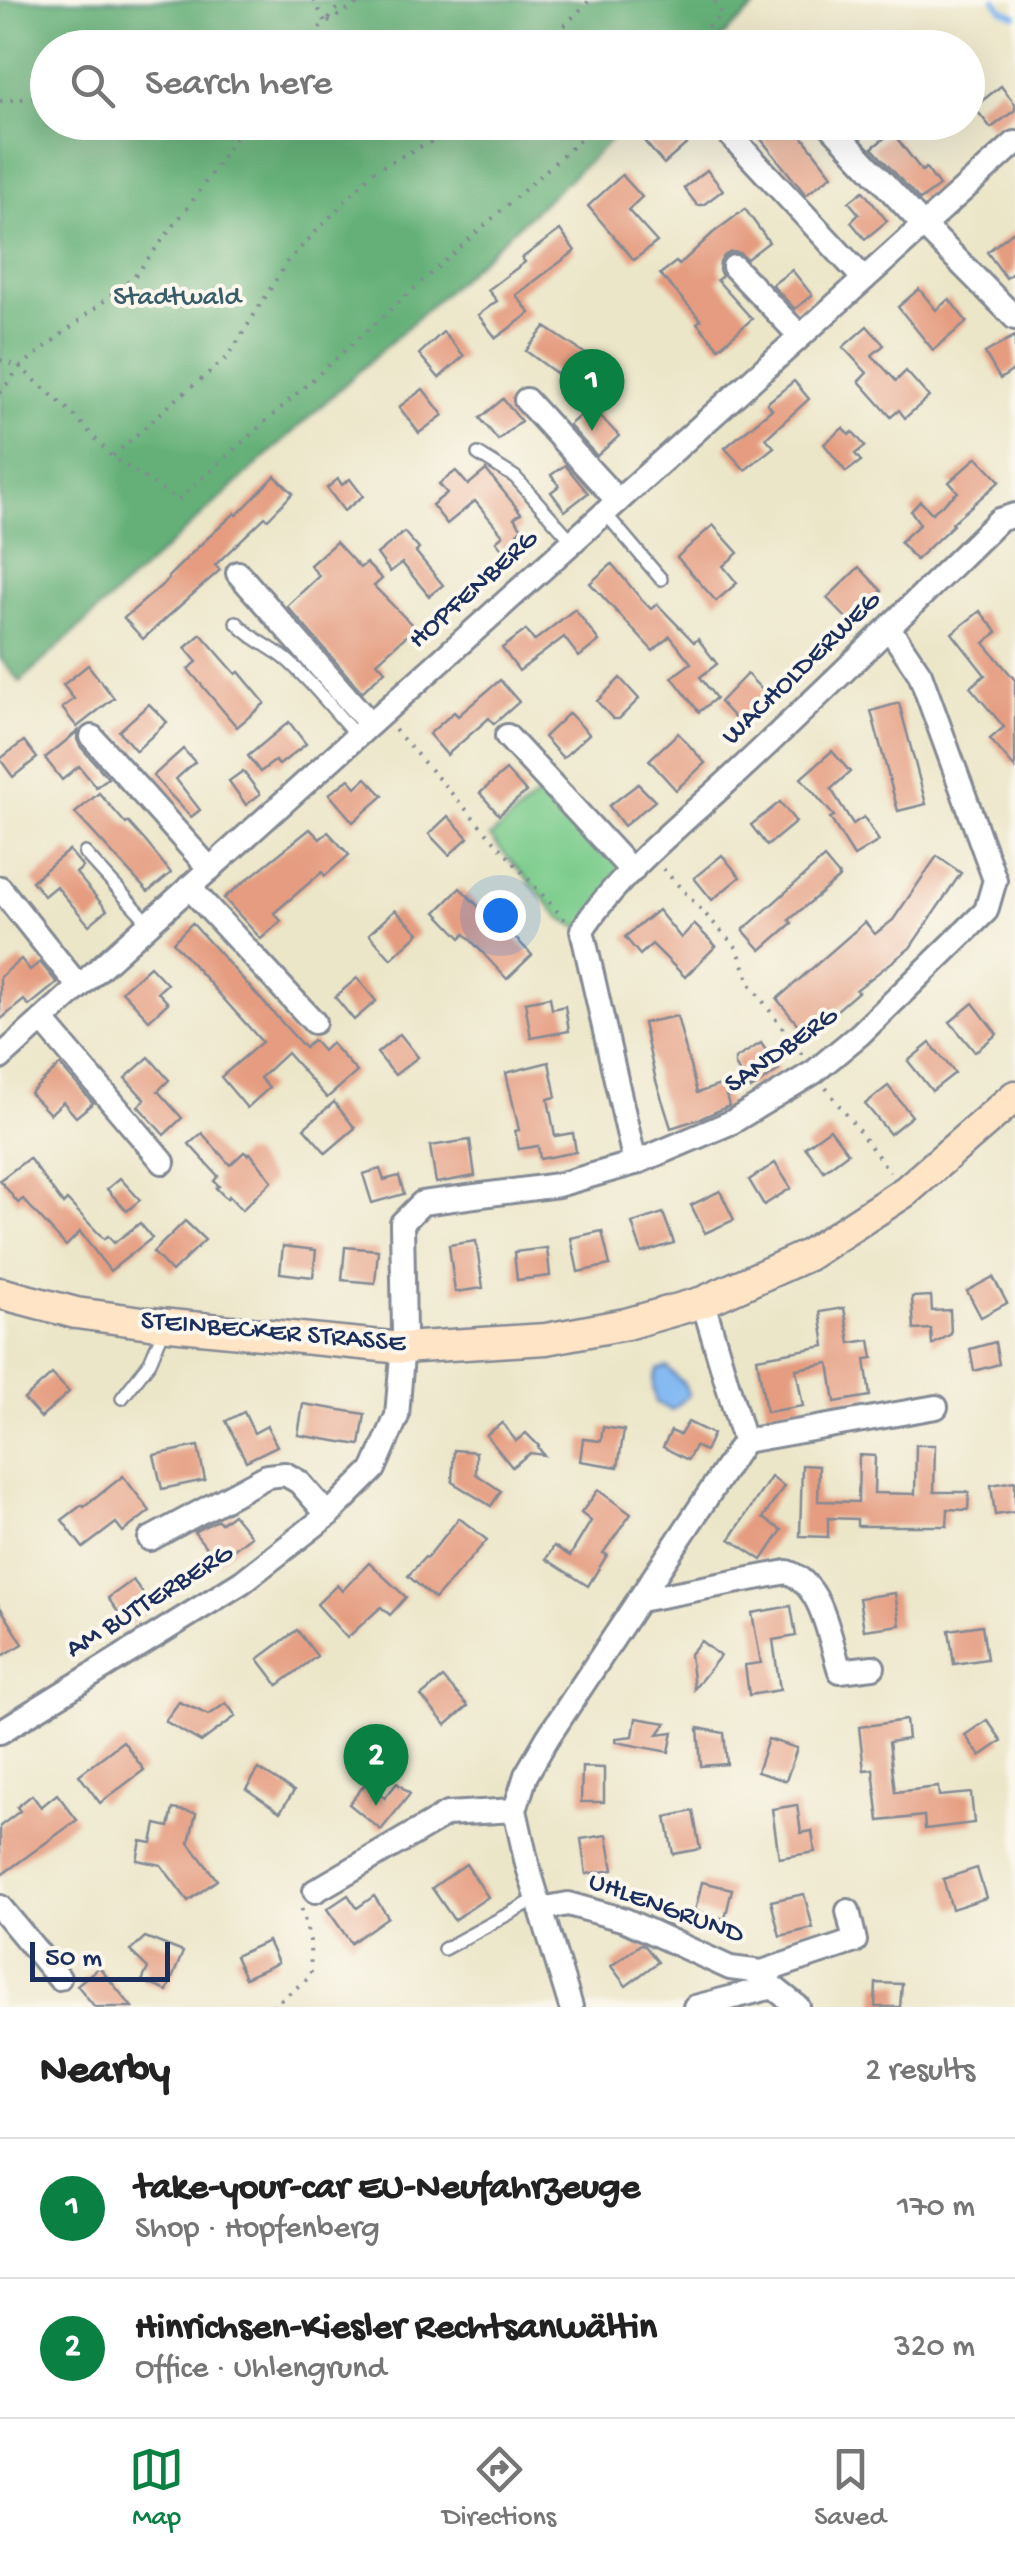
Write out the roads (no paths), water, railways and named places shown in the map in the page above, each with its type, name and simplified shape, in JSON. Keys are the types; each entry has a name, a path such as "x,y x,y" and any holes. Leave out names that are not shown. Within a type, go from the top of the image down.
{"street":[{"path":"735,140 864,279"},
{"path":"843,140 1015,318"},
{"name":"HOPFENBERG","path":"0,1058 1015,143"},
{"path":"734,267 800,336"},
{"path":"526,400 611,507"},
{"name":"WACHOLDERWEG","path":"635,1163 582,930 600,901 999,520 1015,515"},
{"path":"238,573 369,725"},
{"name":"SANDBERG","path":"402,1348 402,1223 422,1203 558,1185 635,1163 732,1122 814,1072 860,1034 986,911 994,880 920,674 889,628"},
{"path":"507,736 632,871"},
{"path":"92,737 210,868"},
{"path":"189,887 314,1022"},
{"path":"0,888 79,986"},
{"path":"42,1020 163,1162"},
{"name":"STEINBECKER STRASSE","path":"2,1297 166,1325 402,1348 546,1339 626,1324 703,1302 808,1255 906,1190 1015,1096"},
{"path":"703,1302 744,1441"},
{"name":"AM BUTTERBERG","path":"0,1732 242,1582 328,1515 374,1469 398,1416 402,1348"},
{"path":"571,2007 515,1810 526,1774 548,1737 744,1441 936,1407"},
{"name":"AM BUTTERBERG","path":"150,1539 268,1476 285,1474 299,1482 328,1515"},
{"path":"640,1600 787,1572 807,1583 817,1597 840,1671 872,1667"},
{"path":"315,1890 447,1814 515,1810"},
{"name":"UHLENGRUND","path":"539,1904 568,1904 625,1920 730,1968 762,1972 855,1941 848,1911"},
{"path":"0,1906 58,1978"},
{"path":"695,2007 773,1987 798,2007"}],"lane":[{"path":"478,454 515,476 573,542"},
{"path":"611,507 661,579"},
{"path":"236,622 250,638 266,645 369,725"},
{"path":"85,852 149,924"},
{"path":"122,1398 150,1362 166,1325"},
{"path":"444,1949 539,1904"}],"water":[{"path":"667,1367 689,1395 672,1410 656,1403 653,1389 658,1369"}],"waterway":[{"path":"995,0 1015,15"}],"place":[{"name":"take-your-car EU-Neufahrzeuge","path":"592,431"},
{"name":"Hinrichsen-Kiesler Rechtsanwältin","path":"376,1806"}],"park label":[{"name":"Stadtwald","path":"177,298"}]}
